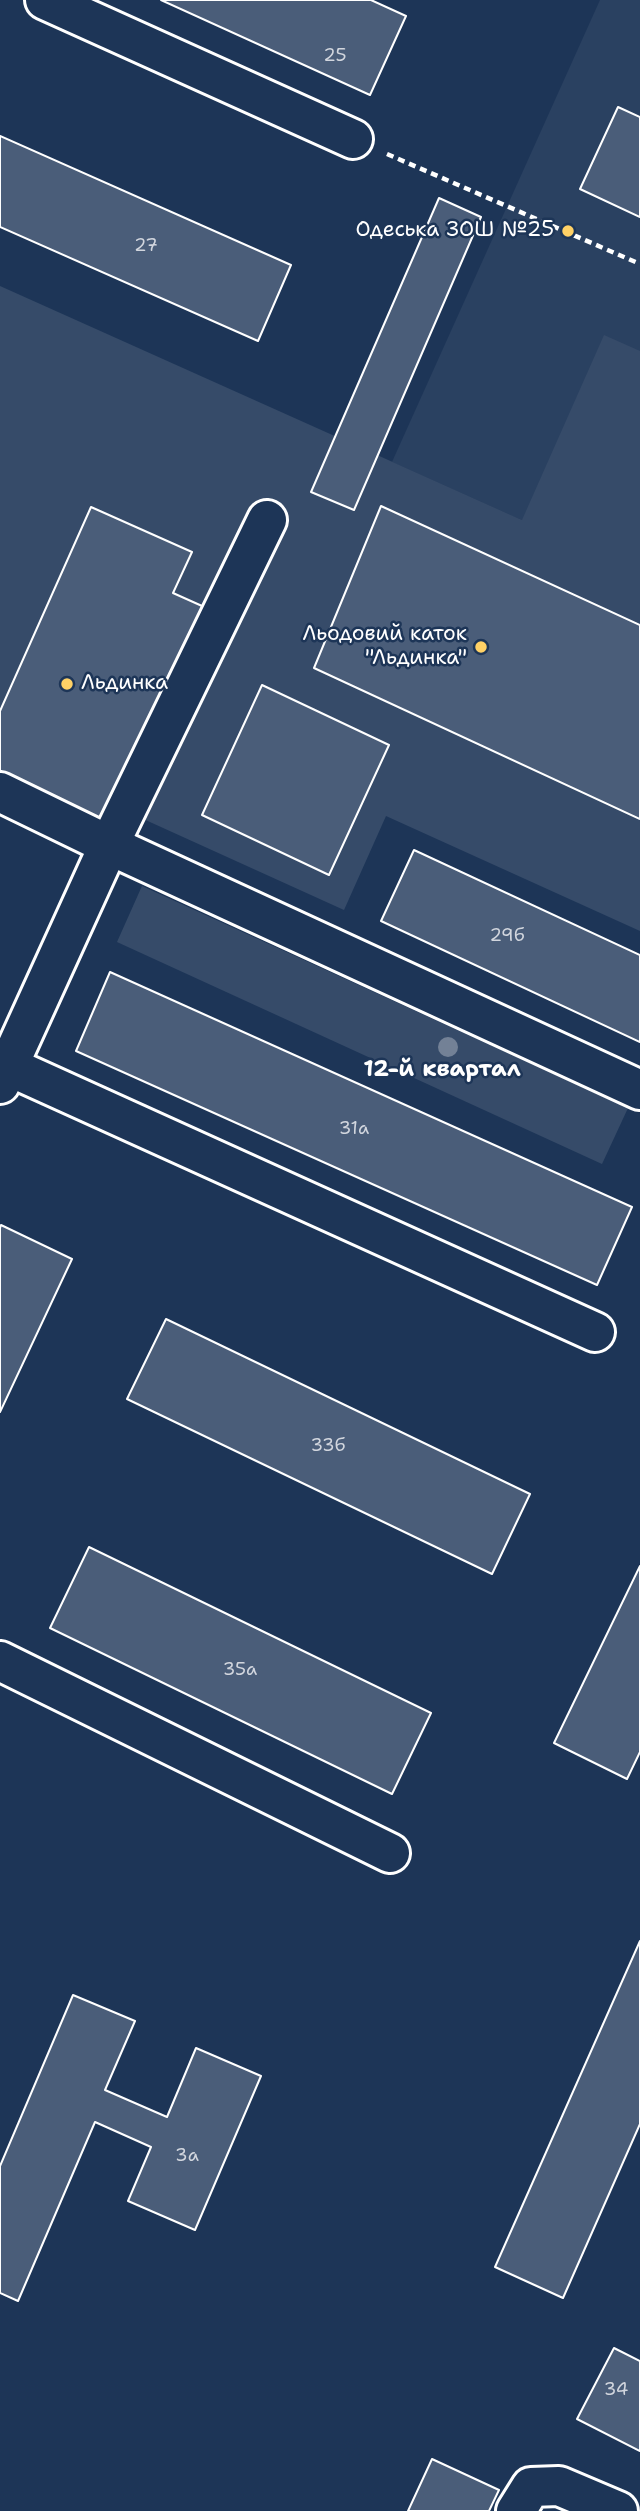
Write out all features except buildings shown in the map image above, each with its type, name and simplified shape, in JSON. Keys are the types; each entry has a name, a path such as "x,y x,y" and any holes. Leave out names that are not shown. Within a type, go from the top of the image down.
{"lane":[{"path":"45,0 352,139"},
{"path":"267,520 109,845 4,1075 595,1332"},
{"path":"0,792 640,1090"},
{"path":"0,1661 390,1853"},
{"path":"516,2511 531,2487 559,2486 618,2511"}],"path":[{"path":"352,139 640,264"}],"shaded area":[{"name":"Одеська ЗОШ №25","path":"600,0 640,0 640,573 392,462"},
{"path":"0,286 522,520 604,335 640,351 640,931 386,816 344,910 0,754"},
{"path":"142,886 628,1108 602,1164 117,942"}],"place":[{"name":"Одеська ЗОШ №25","path":"568,231"},
{"name":"Льодовий каток \"Льдинка\"","path":"481,647"},
{"name":"Льдинка","path":"67,684"}],"district":[{"name":"12-й квартал","path":"442,1070"}]}
